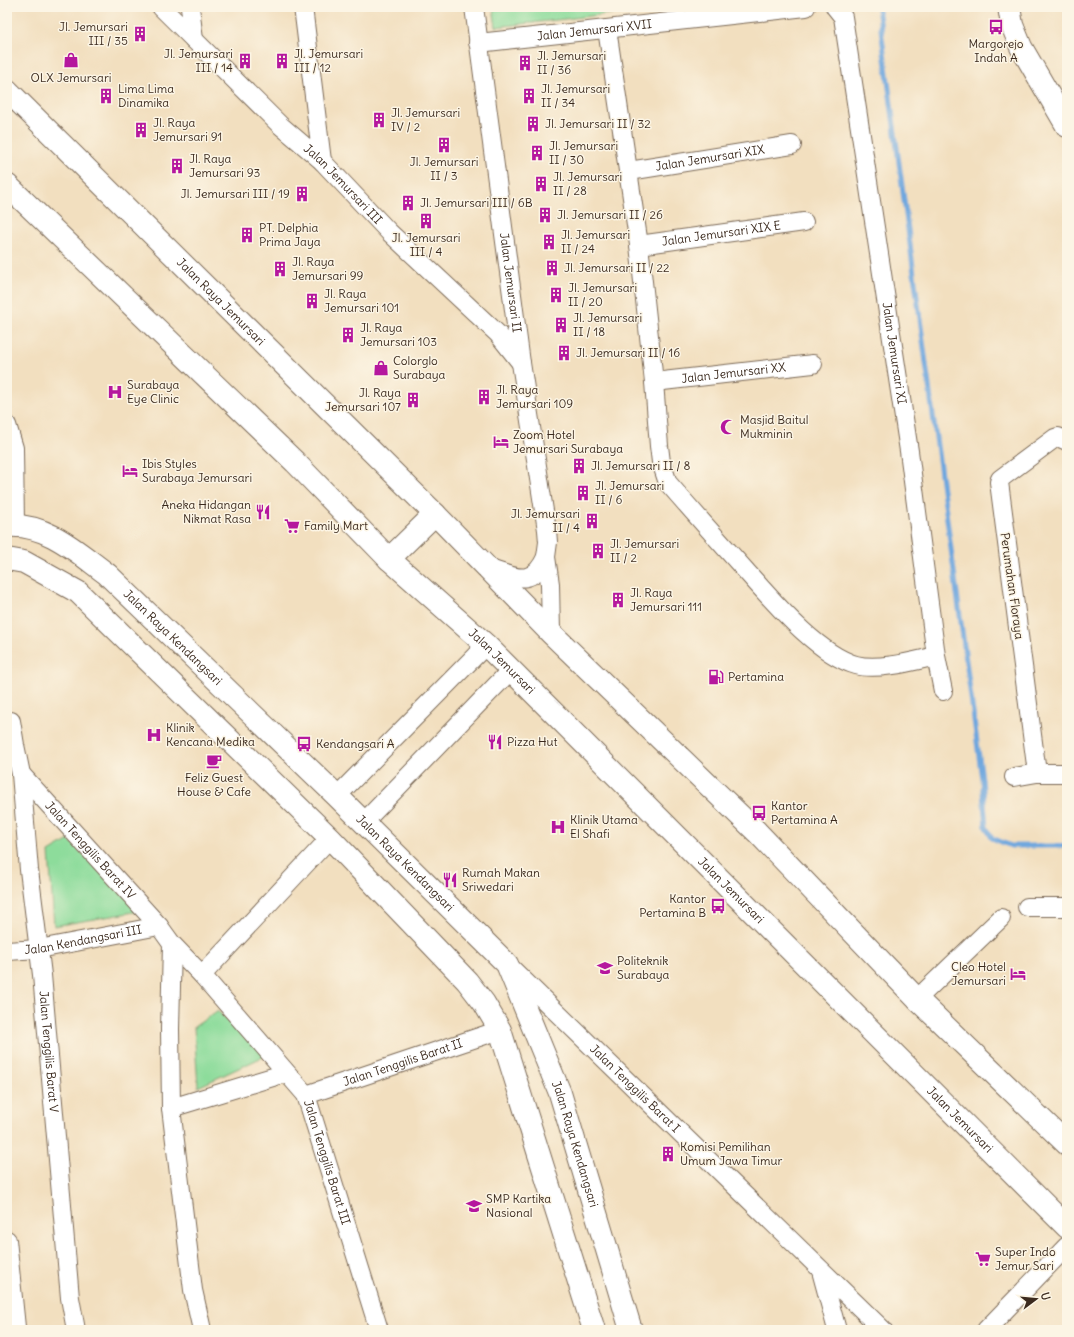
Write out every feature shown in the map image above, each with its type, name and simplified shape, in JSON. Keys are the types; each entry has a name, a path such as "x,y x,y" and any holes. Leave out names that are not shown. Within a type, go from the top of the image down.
{"main road":[{"path":"1008,7 1012,25 1022,47 1067,126"},
{"name":"Jalan Raya Jemursari","path":"7,90 436,514"},
{"path":"7,185 295,462 389,559 436,514 551,633 757,832 917,999 1067,1144"},
{"name":"Jalan Raya Kendangsari","path":"11,526 24,526 46,532 70,547 107,574 337,796 507,964 560,1093 631,1330"},
{"path":"7,559 24,562 78,592 330,838 467,980 484,1003 500,1030 594,1330"},
{"name":"Jalan Jemursari","path":"389,559 486,646 1067,1227"},
{"path":"197,708 224,686"}],"street":[{"name":"Jalan Jemursari III","path":"161,7 280,125 322,161 389,232 498,334 521,363"},
{"path":"190,7 194,40"},
{"path":"303,7 322,161"},
{"name":"Jalan Jemursari II","path":"474,7 521,363 547,530 548,542 546,557 550,584 551,633"},
{"name":"Jalan Jemursari XVII","path":"478,43 806,7"},
{"name":"Jalan Jemursari XI","path":"839,12 908,451 942,691"},
{"path":"607,29 639,245 661,462 668,483 783,612 828,652 856,665 875,666 900,664 936,656"},
{"name":"Jalan Jemursari XIX","path":"629,171 792,145"},
{"name":"Jalan Jemursari XIX E","path":"639,245 804,222"},
{"name":"Jalan Jemursari XX","path":"654,382 813,364"},
{"path":"7,426 14,448 11,526"},
{"name":"Perumahan Floraya","path":"1037,773 999,482 1003,477 1055,438 1058,437 1067,441"},
{"name":"Jalan Jemursari II","path":"490,569 513,577 526,578 533,576 539,571 546,557"},
{"path":"337,796 486,646"},
{"path":"363,823 510,670"},
{"name":"Jalan Tenggilis Barat V","path":"11,721 21,774 29,870 39,949 70,1298 76,1330"},
{"path":"1014,777 1037,773 1067,773"},
{"name":"Jalan Tenggilis Barat IV","path":"21,774 159,926"},
{"path":"202,975 330,838"},
{"path":"1027,907 1067,907"},
{"path":"917,999 1001,918"},
{"name":"Jalan Tenggilis Barat III","path":"159,926 172,944 202,975 306,1095 378,1330"},
{"name":"Jalan Kendangsari III","path":"7,951 39,949 159,926"},
{"path":"172,944 170,1029 171,1108 193,1290 202,1330"},
{"name":"Jalan Tenggilis Barat I","path":"507,964 883,1330"},
{"name":"Jalan Tenggilis Barat II","path":"306,1095 500,1030"},
{"path":"171,1108 286,1073"},
{"path":"7,1240 14,1329"},
{"path":"986,1330 1067,1246"},
{"path":"821,1270 837,1330"}],"green space":[{"path":"493,7 669,7 496,27"},
{"path":"69,840 140,911 54,926 49,852"},
{"path":"217,1011 269,1054 198,1087 194,1027"}],"waterway":[{"path":"878,7 982,779 986,827 992,838 1011,846 1067,846"}],"place":[{"name":"Margorejo Indah A","path":"996,27"},
{"name":"Jl. Jemursari III / 35","path":"140,34"},
{"name":"OLX Jemursari","path":"71,60"},
{"name":"Jl. Jemursari III / 14","path":"245,61"},
{"name":"Jl. Jemursari III / 12","path":"282,61"},
{"name":"Jl. Jemursari II / 36","path":"525,63"},
{"name":"Lima Lima Dinamika","path":"106,96"},
{"name":"Jl. Jemursari II / 34","path":"529,96"},
{"name":"Jl. Jemursari IV / 2","path":"379,120"},
{"name":"Jl. Jemursari II / 32","path":"533,124"},
{"name":"Jl. Raya Jemursari 91","path":"141,130"},
{"name":"Jl. Jemursari II / 3","path":"444,145"},
{"name":"Jl. Jemursari II / 30","path":"537,153"},
{"name":"Jl. Raya Jemursari 93","path":"177,166"},
{"name":"Jl. Jemursari II / 28","path":"541,184"},
{"name":"Jl. Jemursari III / 19","path":"302,194"},
{"name":"Jl. Jemursari III / 6B","path":"408,203"},
{"name":"Jl. Jemursari II / 26","path":"545,215"},
{"name":"Jl. Jemursari III / 4","path":"426,221"},
{"name":"PT. Delphia Prima Jaya","path":"247,235"},
{"name":"Jl. Jemursari II / 24","path":"549,242"},
{"name":"Jl. Jemursari II / 22","path":"552,268"},
{"name":"Jl. Raya Jemursari 99","path":"280,269"},
{"name":"Jl. Jemursari II / 20","path":"556,295"},
{"name":"Jl. Raya Jemursari 101","path":"312,301"},
{"name":"Jl. Jemursari II / 18","path":"561,325"},
{"name":"Jl. Raya Jemursari 103","path":"348,335"},
{"name":"Jl. Jemursari II / 16","path":"564,353"},
{"name":"Colorglo Surabaya","path":"381,368"},
{"name":"Surabaya Eye Clinic","path":"115,392"},
{"name":"Jl. Raya Jemursari 109","path":"484,397"},
{"name":"Jl. Raya Jemursari 107","path":"413,400"},
{"name":"Masjid Baitul Mukminin","path":"728,427"},
{"name":"Zoom Hotel Jemursari Surabaya","path":"501,442"},
{"name":"Jl. Jemursari II / 8","path":"579,466"},
{"name":"Ibis Styles Surabaya Jemursari","path":"130,471"},
{"name":"Jl. Jemursari II / 6","path":"583,493"},
{"name":"Aneka Hidangan Nikmat Rasa","path":"263,512"},
{"name":"Jl. Jemursari II / 4","path":"592,521"},
{"name":"Family Mart","path":"292,526"},
{"name":"Jl. Jemursari II / 2","path":"598,551"},
{"name":"Jl. Raya Jemursari 111","path":"618,600"},
{"name":"Pertamina","path":"716,677"},
{"name":"Klinik Kencana Medika","path":"154,735"},
{"name":"Pizza Hut","path":"495,742"},
{"name":"Kendangsari A","path":"304,744"},
{"name":"Feliz Guest House & Cafe","path":"214,761"},
{"name":"Kantor Pertamina A","path":"759,813"},
{"name":"Klinik Utama El Shafi","path":"558,827"},
{"name":"Rumah Makan Sriwedari","path":"450,880"},
{"name":"Kantor Pertamina B","path":"718,906"},
{"name":"Politeknik Surabaya","path":"605,968"},
{"name":"Cleo Hotel Jemursari","path":"1018,974"},
{"name":"Komisi Pemilihan Umum Jawa Timur","path":"668,1154"},
{"name":"SMP Kartika Nasional","path":"474,1206"},
{"name":"Super Indo Jemur Sari","path":"983,1259"}]}
